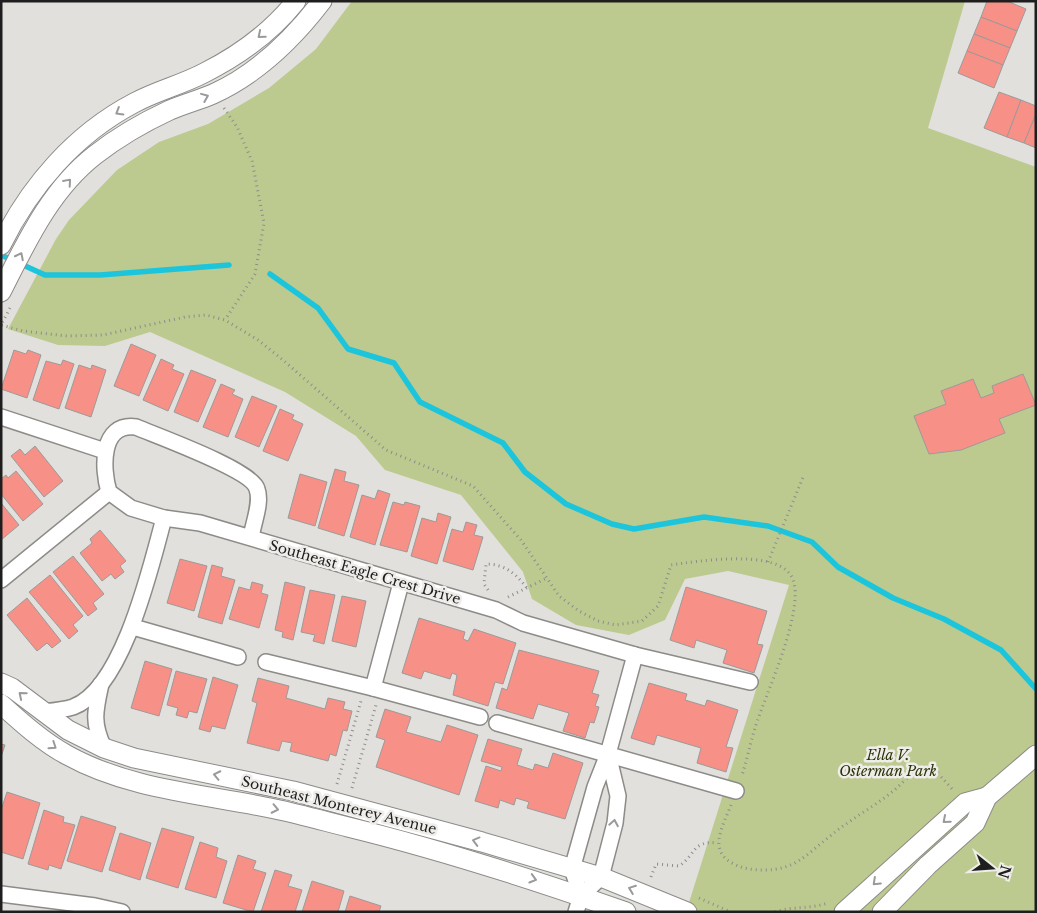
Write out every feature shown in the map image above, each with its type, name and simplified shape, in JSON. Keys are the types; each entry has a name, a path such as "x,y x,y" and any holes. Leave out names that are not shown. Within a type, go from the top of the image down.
{"street":[{"path":"1,245 20,210 61,158 108,119 133,103 203,74 234,56 260,36 296,1"},
{"path":"7,298 39,221 71,178 94,156 144,123 214,93 244,76 271,56 299,30 322,1"},
{"path":"1,417 105,451"},
{"path":"1,580 109,492 105,477 105,451 117,431 127,426 136,427 242,473 257,487 259,498 250,538"},
{"name":"Southeast Eagle Crest Drive","path":"109,492 131,508 164,518 200,523 401,583 497,604 523,623 635,654 750,682"},
{"path":"42,712 73,707 93,693 102,683 133,627 164,518"},
{"path":"373,688 401,583"},
{"path":"133,627 238,657"},
{"path":"578,904 572,869 595,787 608,754 635,654"},
{"path":"266,662 373,688 480,718"},
{"name":"Southeast Monterey Avenue","path":"1,683 12,688 68,730 104,748 134,758 340,803 601,877 687,912"},
{"path":"102,683 94,721 96,732 104,748"},
{"name":"Southeast Monterey Avenue","path":"1,704 31,731 67,755 122,778 185,793 274,809 377,834 548,884 578,904 626,912"},
{"path":"497,723 736,791"},
{"path":"578,904 601,877 615,823 618,796 608,754"},
{"path":"882,912 928,865 975,823 987,798 1032,759"},
{"path":"839,906 965,803 987,798"},
{"path":"1,894 95,906 122,912"}],"path":[{"path":"214,93 237,127 252,161 264,223 255,274 226,320"},
{"path":"7,298 1,325 22,331 67,336 103,335 185,316 206,315 226,320 270,350 386,450 473,486 521,540 545,579 559,596 579,611 598,621 616,625 642,621 651,615 661,599 662,588 671,565 711,559 740,558 768,562 790,573 796,588 782,656 755,728 718,843 720,854 729,862 739,867 758,870 779,870 792,866 915,773 935,770 965,803"},
{"path":"768,562 804,475"},
{"path":"527,588 517,575 506,568 486,564 484,584 497,604 545,579"},
{"path":"340,803 377,702 373,688"},
{"path":"340,803 360,702 373,688"},
{"path":"645,894 656,864 679,866 699,845 708,842 718,843"},
{"path":"775,912 792,907 839,906"}],"green space":[{"name":"Ella V. Osterman Park","path":"352,1 965,1 928,128 1036,167 1036,912 686,912 789,585 728,571 685,579 665,620 629,635 576,625 532,599 523,572 461,495 385,470 356,436 285,392 150,332 105,346 58,345 8,329 56,239 69,220 117,170 159,142 208,124 269,88 316,49"}],"building":[{"path":"987,1 1007,1 1026,9 1017,31 981,17"},
{"path":"981,17 1017,31 1010,48 974,34"},
{"path":"974,34 1010,48 1003,65 967,51"},
{"path":"967,51 1003,65 994,88 958,73"},
{"path":"999,92 1021,100 1007,137 984,128"},
{"path":"1021,100 1036,106 1036,114 1024,143 1007,137"},
{"path":"1036,114 1036,148 1024,143"},
{"path":"131,344 156,355 139,396 114,386"},
{"path":"14,350 26,354 28,350 41,355 27,398 1,389"},
{"path":"161,359 174,365 172,369 184,374 168,411 143,400"},
{"path":"63,360 74,364 59,409 33,400 46,361 61,365"},
{"path":"79,365 91,369 92,365 106,370 91,417 65,408"},
{"path":"191,370 216,380 198,422 174,412"},
{"path":"1023,374 1036,405 999,419 1005,433 961,450 929,454 914,416 946,404 941,391 973,379 981,398 994,393 992,386"},
{"path":"221,384 235,390 232,394 243,399 228,437 203,427"},
{"path":"252,396 277,406 259,447 235,437"},
{"path":"280,409 294,415 292,419 303,424 288,461 263,451"},
{"path":"35,446 63,481 44,497 11,456 20,449 25,455"},
{"path":"335,469 346,472 344,481 359,485 344,536 318,528"},
{"path":"16,471 43,504 23,521 1,494 1,479 6,475 8,478"},
{"path":"300,474 327,482 315,526 288,518"},
{"path":"378,490 390,494 375,545 350,537 362,495 375,499"},
{"path":"393,502 404,505 405,502 420,506 407,552 380,545"},
{"path":"1,503 19,525 1,540"},
{"path":"438,513 451,517 437,564 411,556 422,518 436,522"},
{"path":"466,522 477,525 474,535 483,537 473,570 443,561 452,529 463,532"},
{"path":"100,530 126,561 120,566 124,572 115,579 111,574 102,581 80,553 92,543 90,539"},
{"path":"73,556 104,594 93,603 97,609 88,616 53,572"},
{"path":"180,559 207,566 194,611 167,603"},
{"path":"212,565 223,568 221,576 235,580 222,624 198,617"},
{"path":"50,575 83,616 73,625 78,631 69,639 29,592"},
{"path":"252,582 263,585 261,593 268,595 259,628 229,619 239,587 250,590"},
{"path":"285,582 305,587 293,640 282,637 283,632 275,630"},
{"path":"686,587 767,611 757,644 763,645 754,673 723,663 727,650 696,640 694,648 670,640"},
{"path":"310,590 335,595 324,644 313,641 315,635 301,632"},
{"path":"342,596 366,601 356,647 332,641"},
{"path":"27,598 61,641 52,648 47,643 37,651 7,615"},
{"path":"419,618 465,632 463,639 468,641 474,629 516,643 503,684 495,682 488,706 453,695 457,675 452,673 450,679 424,671 421,679 402,673"},
{"path":"519,650 599,671 592,693 599,695 595,706 599,707 594,723 590,722 585,738 563,731 569,713 538,704 533,719 496,708 502,688 507,690"},
{"path":"145,661 172,669 159,716 131,708"},
{"path":"176,671 207,679 197,713 189,711 187,718 176,715 178,708 167,705"},
{"path":"213,677 238,685 225,729 212,726 210,732 199,729"},
{"path":"258,678 289,686 286,698 325,709 328,698 345,702 343,709 352,711 347,731 343,730 336,756 330,754 328,761 290,751 292,743 282,741 279,751 247,743 257,703 252,701"},
{"path":"649,683 687,694 685,700 705,706 707,700 738,710 726,747 733,748 726,772 697,763 701,748 657,735 654,745 631,738"},
{"path":"385,709 411,717 406,732 441,742 447,725 478,735 459,795 376,767 385,740 376,737"},
{"path":"488,739 522,749 517,765 533,770 535,764 548,768 553,753 583,763 565,819 527,808 529,802 516,798 514,805 500,800 498,808 475,801 486,766 501,771 502,767 481,761"},
{"path":"1,744 5,745 1,757"},
{"path":"7,792 40,803 23,859 1,852 1,810"},
{"path":"44,810 64,817 63,822 75,825 61,869 49,865 48,870 28,864"},
{"path":"81,816 116,827 102,872 67,861"},
{"path":"162,828 194,837 178,888 146,878"},
{"path":"120,833 151,843 140,880 109,870"},
{"path":"200,842 218,848 216,857 227,861 216,898 185,889"},
{"path":"238,855 256,861 253,869 266,873 253,912 223,903"},
{"path":"275,870 292,875 288,886 302,890 295,912 261,912"},
{"path":"312,881 344,891 338,912 302,912"},
{"path":"350,896 381,906 379,912 345,912"}],"waterway":[{"path":"1,255 45,275 100,275 229,265"},
{"path":"270,274 318,308 348,349 394,363 420,402 503,443 525,472 566,504 612,524 634,529 704,517 768,526 812,542 838,567 893,598 944,619 1001,650 1036,689"}]}
